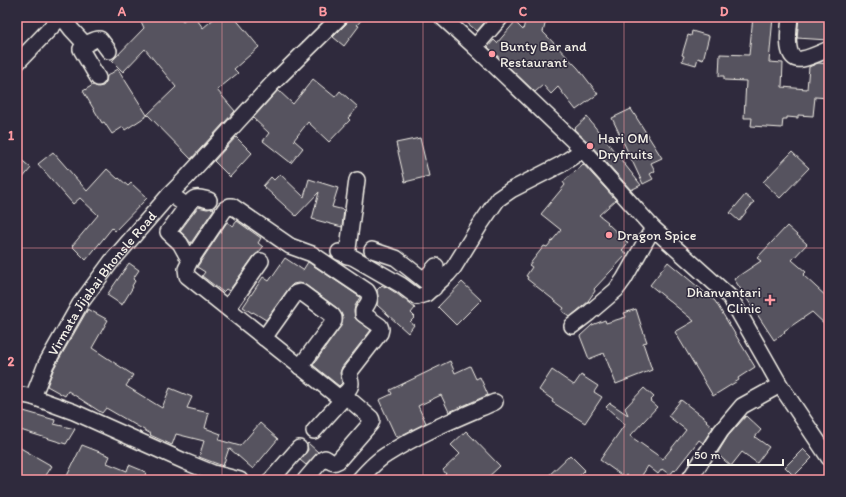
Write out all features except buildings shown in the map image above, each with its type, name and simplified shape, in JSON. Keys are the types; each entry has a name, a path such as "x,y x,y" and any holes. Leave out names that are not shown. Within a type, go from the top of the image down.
{"street":[{"path":"17,63 61,17 85,44"},
{"name":"Virmata Jijabai Bhonsle Road","path":"33,397 46,364 80,304 111,262 170,194 272,84 340,17"},
{"path":"442,17 583,150 653,228 730,297 780,385 829,458"},
{"path":"475,47 500,17"},
{"path":"790,17 788,48 790,54 801,60 829,49"},
{"path":"98,78 81,49 85,44 100,39 109,51"},
{"path":"429,284 448,274 454,267 498,199 505,193 560,165 583,150"},
{"path":"357,180 343,254 354,258 401,285 417,297 426,294 436,266"},
{"path":"170,194 187,206"},
{"path":"168,232 191,200 198,197 209,200"},
{"path":"232,206 290,246 312,254 367,291 370,294 370,299 363,311 363,314 380,326 381,329 380,333 349,373 348,375 351,386 340,397 337,396 187,276 186,269 190,261 225,209 232,206"},
{"path":"150,217 180,243 190,261"},
{"path":"572,326 616,290 624,279 653,228"},
{"path":"372,250 396,258 429,284"},
{"path":"228,308 261,261"},
{"path":"264,338 296,293 300,292 332,315 334,321 300,367"},
{"path":"689,480 721,431 742,406 780,385"},
{"path":"17,394 33,397 74,412 186,462 213,473 240,480"},
{"path":"286,463 304,476 325,458 335,463 370,425 372,420 346,398 342,400 314,431"},
{"path":"359,480 370,468 386,455 435,428 495,402"},
{"path":"271,480 299,448"}],"place":[{"name":"Bunty Bar and Restaurant","path":"492,54"},
{"name":"Hari OM Dryfruits","path":"590,146"},
{"name":"Dragon Spice","path":"609,235"},
{"name":"Dhanvantari Clinic","path":"770,300"}]}
